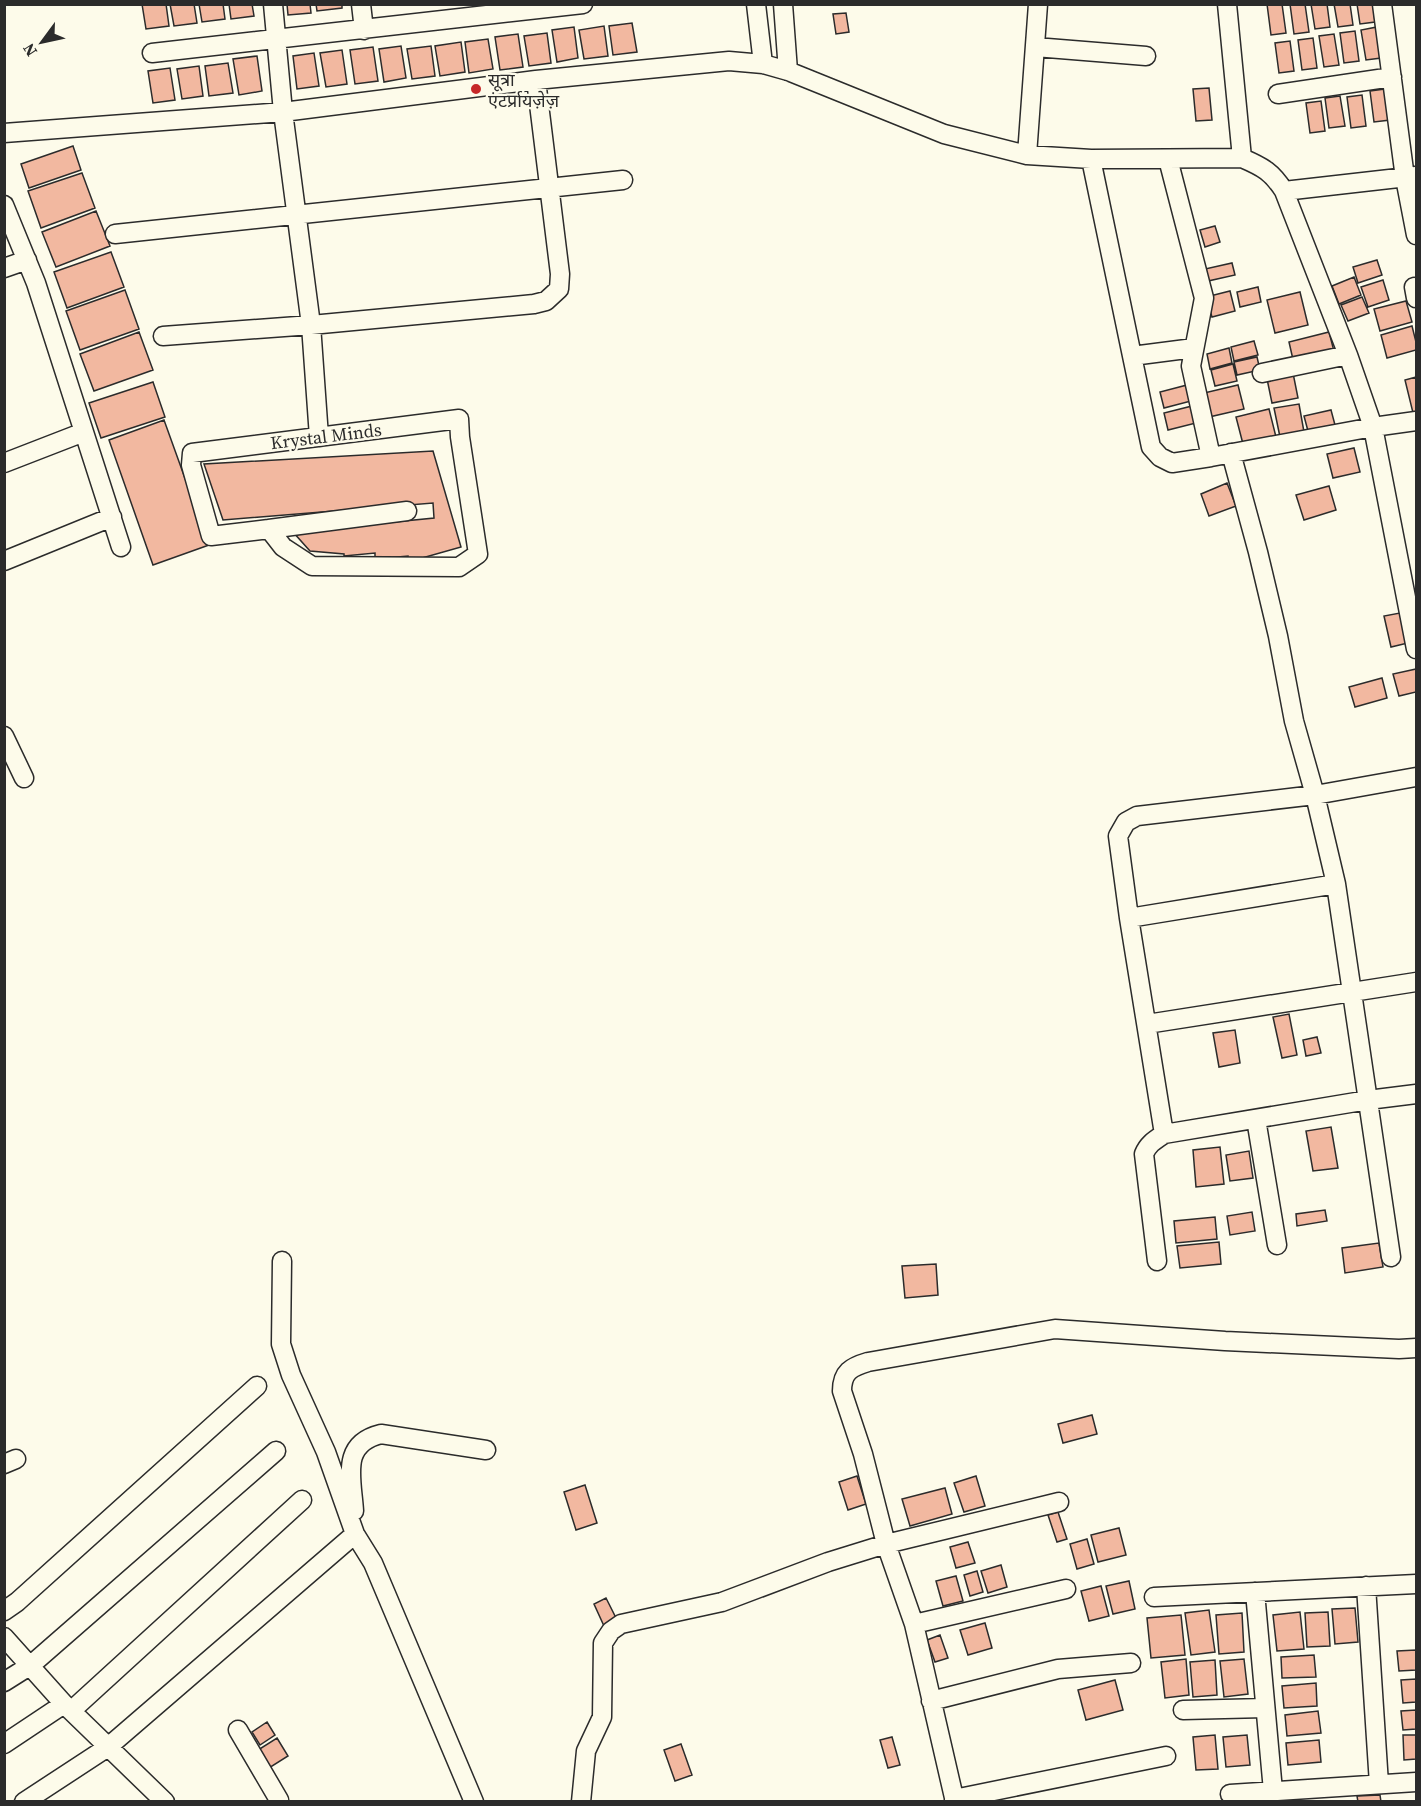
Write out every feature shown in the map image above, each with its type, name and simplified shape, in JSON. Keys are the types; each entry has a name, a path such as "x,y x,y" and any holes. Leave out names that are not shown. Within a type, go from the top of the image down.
{"street":[{"path":"273,4 283,112 311,325 319,437"},
{"path":"361,4 364,30"},
{"path":"152,53 583,4"},
{"path":"756,4 763,64"},
{"path":"783,4 788,71"},
{"path":"1027,155 1038,4"},
{"path":"1227,4 1242,158"},
{"path":"1382,4 1392,77 1411,177 1416,235"},
{"path":"1035,47 1146,56"},
{"path":"4,133 283,112 536,80 729,61 763,64 788,71 944,134 1027,155 1091,159 1242,158 1264,168 1276,178 1284,191 1348,355 1373,427 1416,649"},
{"path":"1278,94 1392,77"},
{"path":"163,336 311,325 546,301 559,289 560,274 536,80"},
{"path":"1091,159 1152,447 1160,457 1172,463 1416,421"},
{"path":"1168,159 1204,298 1191,366 1210,457"},
{"path":"1284,191 1411,177"},
{"path":"115,234 623,180"},
{"path":"4,205 36,283 121,548"},
{"path":"4,268 27,260"},
{"path":"1132,356 1194,348"},
{"path":"1262,373 1348,355"},
{"name":"Krystal Minds","path":"459,419 478,554 459,567 312,566 283,547 269,529 211,536 191,465 192,453 319,437 459,419"},
{"path":"4,463 84,432"},
{"path":"1231,453 1258,552 1278,636 1294,721 1315,795 1336,884 1390,1257"},
{"path":"269,529 407,511"},
{"path":"4,561 112,517"},
{"path":"4,736 24,778"},
{"path":"1164,1134 1118,836 1126,822 1137,816 1149,814 1315,795 1416,777"},
{"path":"1129,918 1336,884"},
{"path":"1147,1024 1416,982"},
{"path":"1157,1262 1144,1154 1147,1147 1164,1134 1416,1094"},
{"path":"1256,1119 1277,1245"},
{"path":"282,1261 281,1344 291,1376 326,1452 355,1534 373,1563 474,1802"},
{"path":"1166,1756 954,1800 914,1624 886,1544 863,1454 842,1391 842,1381 846,1374 855,1366 868,1362 1055,1329 1225,1341 1416,1348"},
{"path":"4,1611 17,1602 257,1386"},
{"path":"355,1534 352,1454 368,1437 381,1434 486,1450"},
{"path":"4,1682 31,1665 276,1451"},
{"path":"4,1744 68,1708 302,1500"},
{"path":"581,1802 586,1750 602,1718 603,1643 611,1631 621,1624 722,1602 828,1562 886,1544 1059,1502"},
{"path":"24,1802 108,1747 355,1534"},
{"path":"1154,1597 1416,1584"},
{"path":"1366,1586 1379,1784"},
{"path":"914,1624 1066,1589"},
{"path":"1255,1592 1273,1791"},
{"path":"4,1637 68,1708 165,1802"},
{"path":"931,1701 1058,1669 1131,1663"},
{"path":"1183,1710 1265,1708"},
{"path":"238,1730 279,1800 277,1802"},
{"path":"1230,1794 1416,1782"}],"building":[{"path":"142,4 166,4 169,26 146,29"},
{"path":"170,4 194,4 197,23 174,26"},
{"path":"199,4 223,4 225,19 202,22"},
{"path":"229,4 252,4 254,16 231,19"},
{"path":"287,4 310,4 311,13 288,15"},
{"path":"316,4 342,4 342,8 317,11"},
{"path":"1267,4 1282,4 1286,33 1271,35"},
{"path":"1290,4 1305,4 1309,32 1294,34"},
{"path":"1311,4 1327,4 1330,27 1315,29"},
{"path":"1334,4 1350,4 1353,25 1338,27"},
{"path":"1357,4 1373,4 1375,22 1360,24"},
{"path":"846,13 849,32 836,34 833,14"},
{"path":"632,23 637,52 613,55 609,26"},
{"path":"604,26 608,56 584,59 579,30"},
{"path":"574,27 578,58 557,62 552,30"},
{"path":"1377,27 1381,58 1366,60 1361,30"},
{"path":"1355,31 1359,61 1344,63 1340,33"},
{"path":"547,33 551,63 529,66 524,36"},
{"path":"518,34 523,67 500,70 495,37"},
{"path":"1334,34 1339,65 1324,67 1319,36"},
{"path":"1313,38 1317,68 1302,70 1298,40"},
{"path":"488,39 493,69 469,73 465,42"},
{"path":"1290,41 1294,71 1279,73 1275,43"},
{"path":"461,42 465,72 440,76 435,46"},
{"path":"401,46 406,78 384,82 379,49"},
{"path":"431,46 435,76 412,79 407,49"},
{"path":"373,47 378,81 355,84 350,50"},
{"path":"342,50 347,84 326,87 320,53"},
{"path":"314,53 319,86 297,89 293,56"},
{"path":"257,56 262,91 239,95 233,59"},
{"path":"228,63 233,93 209,96 205,66"},
{"path":"199,66 203,96 182,99 177,69"},
{"path":"170,68 175,100 153,103 148,71"},
{"path":"1209,88 1212,120 1196,121 1193,89"},
{"path":"1385,89 1390,120 1374,122 1370,91"},
{"path":"1362,95 1366,126 1351,128 1347,97"},
{"path":"1340,96 1345,126 1329,128 1325,98"},
{"path":"1321,101 1325,131 1310,133 1306,103"},
{"path":"73,146 81,170 29,188 21,164"},
{"path":"82,173 95,208 41,228 28,191"},
{"path":"96,211 110,246 56,267 42,232"},
{"path":"1215,226 1220,242 1205,247 1200,230"},
{"path":"111,252 124,287 67,308 54,272"},
{"path":"1377,260 1382,275 1358,283 1353,267"},
{"path":"1232,263 1235,275 1208,281 1205,269"},
{"path":"1354,277 1361,295 1339,304 1332,286"},
{"path":"1383,280 1389,300 1368,307 1361,287"},
{"path":"1258,287 1261,302 1240,307 1237,292"},
{"path":"125,290 139,329 80,350 66,311"},
{"path":"1230,291 1235,311 1212,317 1206,297"},
{"path":"1300,292 1308,325 1275,333 1267,300"},
{"path":"1362,297 1369,313 1348,321 1341,305"},
{"path":"1406,301 1412,322 1380,331 1374,309"},
{"path":"1412,326 1416,350 1387,358 1381,335"},
{"path":"139,332 153,370 94,391 80,354"},
{"path":"1329,332 1335,355 1294,364 1289,342"},
{"path":"1254,341 1258,355 1234,361 1231,347"},
{"path":"1229,348 1232,363 1210,369 1207,354"},
{"path":"1257,357 1260,370 1237,375 1234,362"},
{"path":"1233,364 1237,381 1215,386 1211,370"},
{"path":"1292,368 1298,398 1272,403 1266,374"},
{"path":"1416,377 1416,416 1414,417 1405,380"},
{"path":"153,382 165,417 101,438 89,403"},
{"path":"1187,385 1191,401 1164,408 1160,392"},
{"path":"1238,385 1244,409 1209,417 1204,393"},
{"path":"1299,404 1304,432 1280,437 1274,408"},
{"path":"1192,406 1196,423 1168,430 1164,413"},
{"path":"1269,409 1276,437 1243,444 1236,417"},
{"path":"1331,410 1335,425 1308,431 1304,416"},
{"path":"164,420 209,545 153,565 109,440"},
{"path":"1354,448 1360,472 1333,478 1327,454"},
{"path":"433,451 461,547 408,562 408,556 375,559 375,553 344,556 344,554 310,551 293,532 434,518 433,503 223,520 204,464"},
{"path":"1227,483 1236,506 1209,516 1201,494"},
{"path":"1329,486 1336,510 1304,520 1296,495"},
{"path":"1405,612 1412,642 1391,647 1384,616"},
{"path":"1416,669 1416,692 1399,696 1393,674"},
{"path":"1382,678 1387,698 1355,707 1349,687"},
{"path":"1289,1014 1297,1055 1282,1058 1273,1017"},
{"path":"1235,1030 1240,1063 1219,1067 1213,1033"},
{"path":"1317,1037 1321,1053 1306,1056 1303,1040"},
{"path":"1331,1127 1338,1168 1313,1171 1306,1131"},
{"path":"1220,1147 1224,1184 1196,1187 1193,1150"},
{"path":"1249,1151 1253,1178 1230,1181 1226,1155"},
{"path":"1325,1210 1327,1221 1297,1226 1296,1214"},
{"path":"1252,1212 1255,1231 1230,1235 1227,1216"},
{"path":"1215,1217 1217,1239 1176,1243 1174,1221"},
{"path":"1219,1242 1221,1264 1180,1268 1177,1246"},
{"path":"1379,1243 1383,1267 1345,1273 1342,1248"},
{"path":"936,1264 938,1295 905,1298 902,1266"},
{"path":"1092,1415 1097,1434 1063,1443 1058,1424"},
{"path":"857,1476 866,1504 848,1510 839,1482"},
{"path":"976,1476 985,1506 964,1512 954,1483"},
{"path":"585,1485 597,1523 576,1530 564,1492"},
{"path":"945,1488 952,1514 910,1526 902,1499"},
{"path":"1058,1512 1067,1539 1057,1542 1048,1515"},
{"path":"1119,1528 1126,1555 1098,1562 1091,1535"},
{"path":"1087,1539 1094,1564 1077,1569 1070,1544"},
{"path":"968,1542 975,1563 956,1568 950,1547"},
{"path":"1001,1565 1007,1587 988,1593 981,1571"},
{"path":"977,1571 983,1592 970,1596 964,1575"},
{"path":"956,1576 963,1601 943,1606 936,1581"},
{"path":"1129,1581 1135,1609 1113,1614 1106,1586"},
{"path":"1101,1586 1109,1616 1089,1621 1081,1591"},
{"path":"606,1598 617,1620 604,1626 594,1604"},
{"path":"1355,1608 1358,1642 1335,1644 1332,1609"},
{"path":"1209,1610 1215,1652 1191,1655 1185,1613"},
{"path":"1300,1612 1304,1649 1277,1651 1273,1615"},
{"path":"1328,1612 1330,1646 1307,1647 1305,1613"},
{"path":"1242,1613 1244,1652 1219,1654 1216,1615"},
{"path":"1181,1615 1185,1655 1151,1658 1147,1618"},
{"path":"985,1623 992,1648 968,1655 960,1630"},
{"path":"940,1635 948,1658 935,1662 927,1640"},
{"path":"1416,1650 1416,1670 1399,1671 1397,1651"},
{"path":"1314,1655 1316,1677 1282,1678 1281,1657"},
{"path":"1186,1659 1189,1695 1165,1698 1161,1662"},
{"path":"1244,1659 1248,1694 1224,1697 1220,1661"},
{"path":"1215,1660 1217,1695 1193,1697 1190,1662"},
{"path":"1416,1679 1416,1702 1403,1703 1401,1680"},
{"path":"1115,1680 1123,1710 1086,1720 1078,1690"},
{"path":"1316,1683 1317,1706 1284,1708 1282,1686"},
{"path":"1416,1710 1416,1729 1403,1730 1401,1711"},
{"path":"1318,1711 1321,1733 1287,1736 1285,1715"},
{"path":"267,1722 275,1735 260,1745 252,1732"},
{"path":"1215,1735 1218,1769 1196,1770 1193,1737"},
{"path":"1247,1735 1250,1765 1226,1767 1223,1737"},
{"path":"1403,1735 1416,1735 1416,1759 1404,1760"},
{"path":"892,1737 900,1765 888,1768 880,1740"},
{"path":"277,1738 288,1756 269,1768 258,1750"},
{"path":"1319,1740 1321,1762 1288,1765 1286,1743"},
{"path":"681,1744 692,1775 675,1781 664,1750"},
{"path":"1380,1795 1381,1802 1358,1802 1357,1796"}],"place":[{"name":"सूत्रा एंटर्प्रायज़ेज़","path":"476,89"}]}
